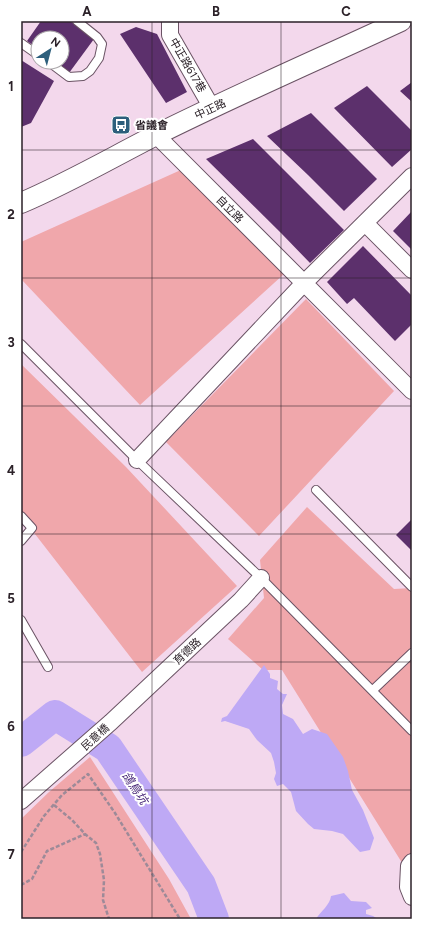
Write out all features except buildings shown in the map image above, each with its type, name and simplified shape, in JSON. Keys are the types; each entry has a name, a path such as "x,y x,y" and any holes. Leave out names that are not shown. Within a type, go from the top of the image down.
{"street":[{"name":"中正路617巷","path":"170,21 170,35 212,108"},
{"name":"中正路","path":"21,203 58,187 156,135 212,108 401,21"},
{"name":"自立路","path":"156,135 412,391"},
{"path":"137,460 304,284 412,176"},
{"path":"365,223 412,270"},
{"name":"育德路","path":"111,722 241,600 261,578"},
{"name":"民意橋","path":"21,802 78,753 111,722"},
{"path":"412,862 409,866 408,887 412,897"}],"lane":[{"path":"60,70 69,77 83,76 90,71 100,58 102,44 97,37 77,21"},
{"path":"21,42 30,48"},
{"path":"21,344 137,460 261,578 412,731"},
{"path":"316,490 412,587"},
{"path":"21,516 32,528 21,541"},
{"path":"21,620 48,667"},
{"path":"373,690 412,653"}],"path":[{"path":"21,852 44,816 62,795 88,774 115,813 180,919"},
{"path":"54,805 96,843 100,854 104,880 103,900 109,919"},
{"path":"21,885 32,879 47,851 85,834"}],"shaded area":[{"path":"183,169 284,274 140,405 21,279 21,242"},
{"path":"306,299 394,391 259,536 166,442"},
{"path":"21,364 126,467 237,586 142,672 21,516"},
{"path":"307,507 394,589 412,588 412,882 404,866 282,670 263,670 228,639 264,598 260,560"},
{"path":"264,665 270,674 270,678 278,681 277,689 283,694 287,694 282,705 283,714 293,719 303,734 312,729 327,734 343,757 352,790 363,810 374,838 370,850 360,852 343,834 314,829 308,824 296,811 291,792 283,784 277,786 274,779 276,773 271,753 257,740 249,729 225,721 221,722 222,718 227,716"},
{"path":"90,757 169,879 191,919 21,919 21,819 49,792"},
{"path":"344,893 351,901 366,902 372,908 366,910 366,914 378,919 316,919 327,905 331,896"}],"waterway":[{"name":"鴿鳥坑","path":"21,742 55,715 108,748 201,885 214,919"}],"place":[{"name":"省議會","path":"121,125"}]}
